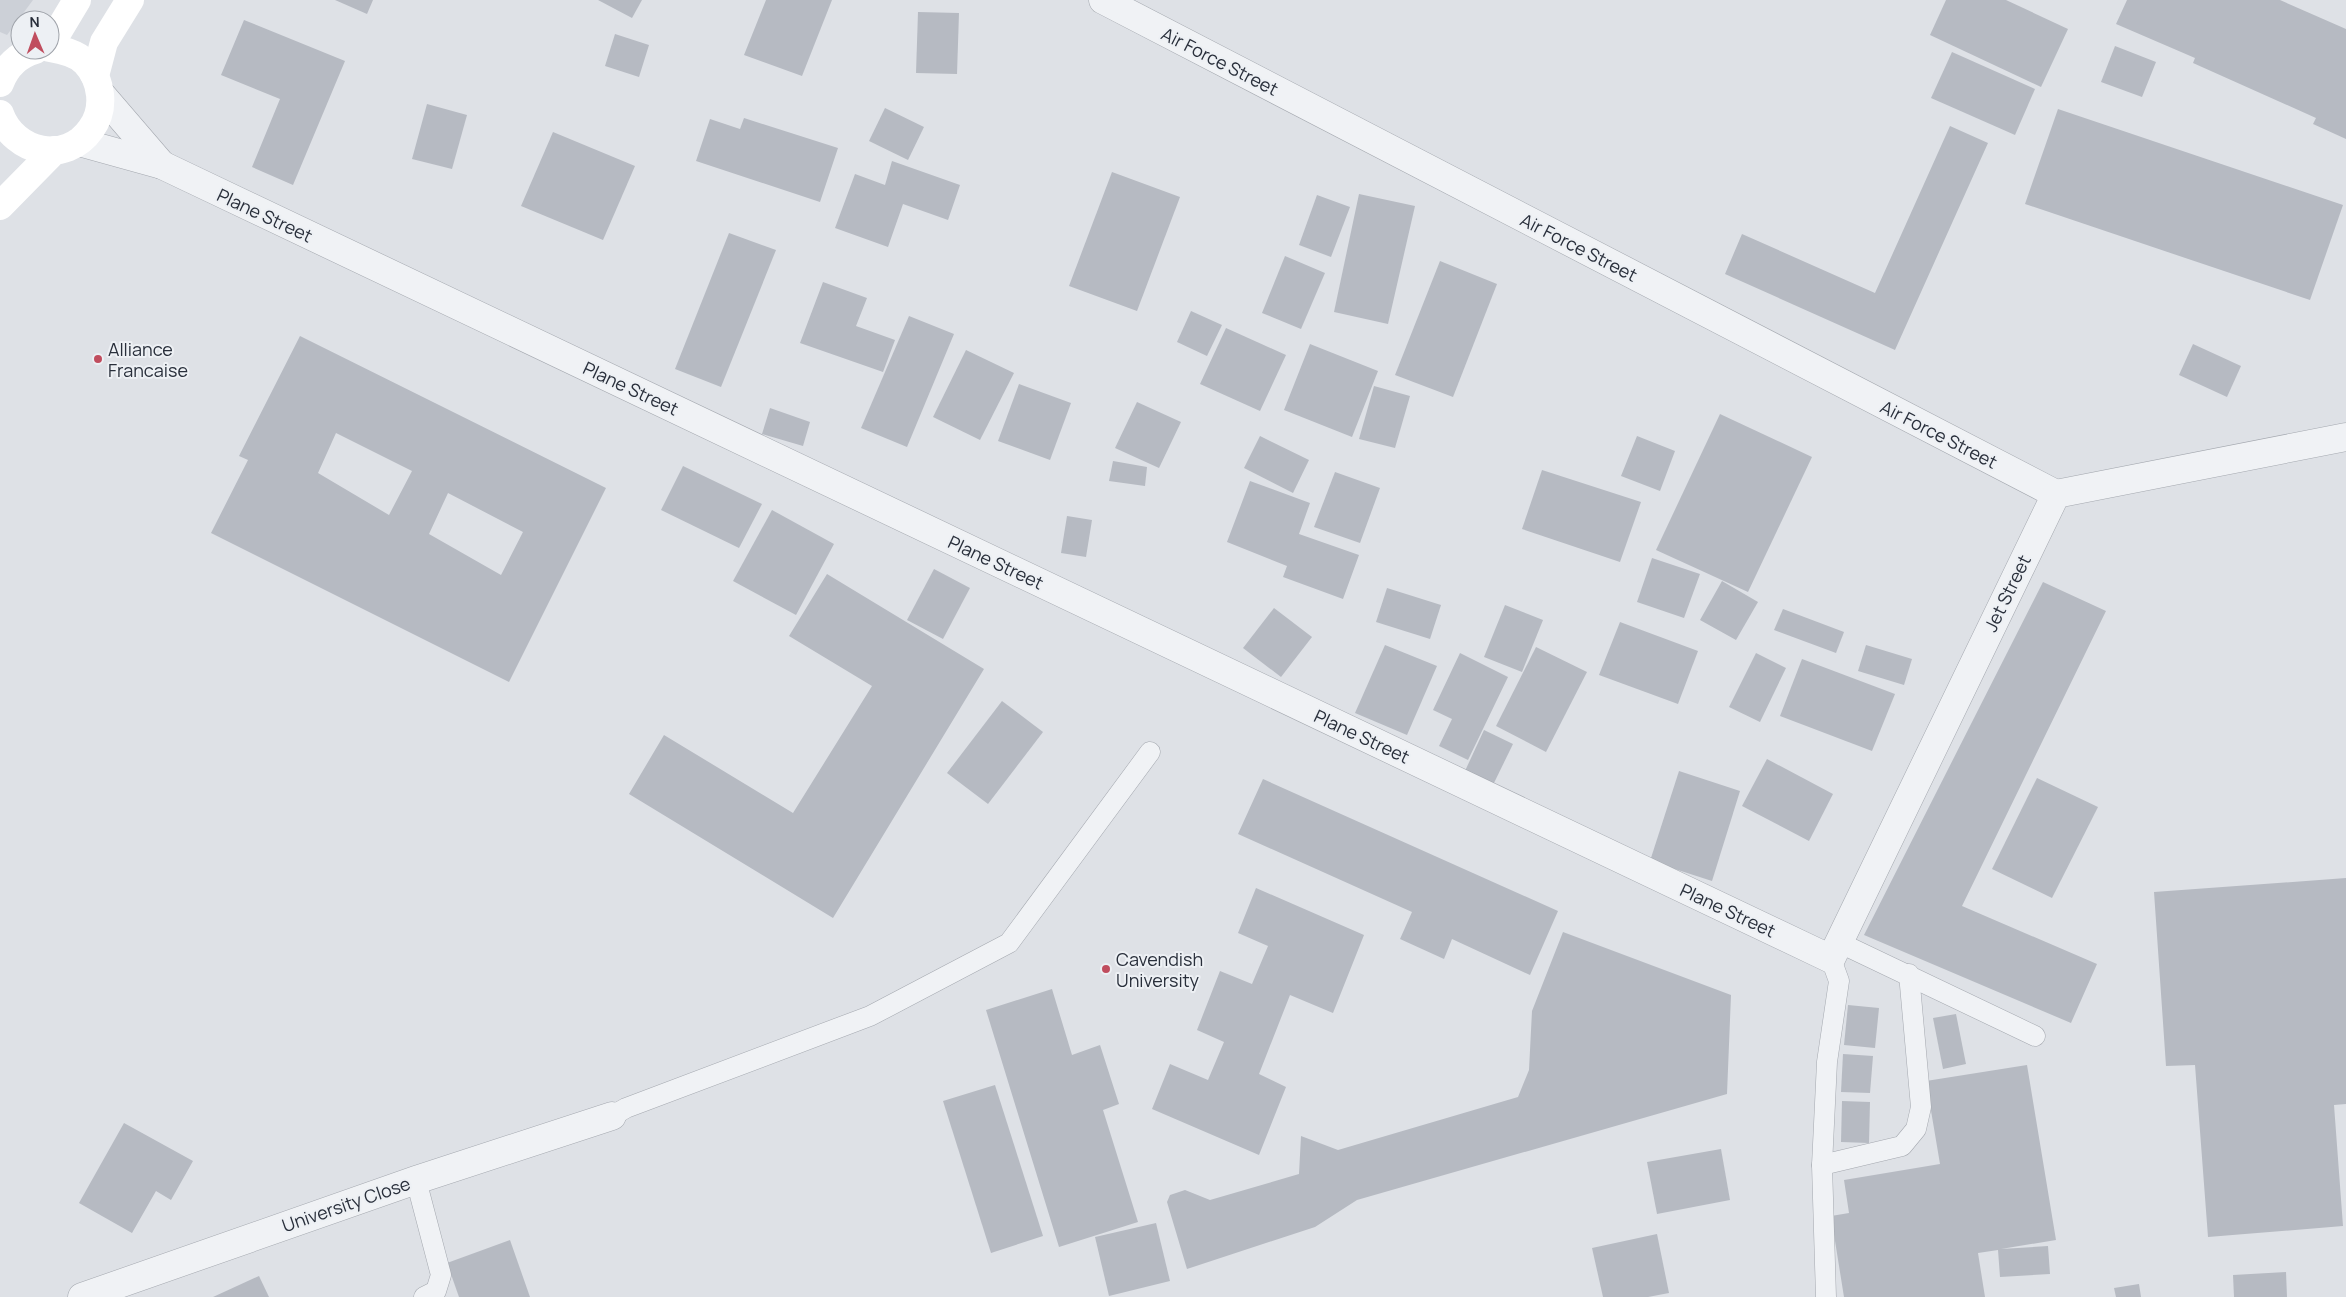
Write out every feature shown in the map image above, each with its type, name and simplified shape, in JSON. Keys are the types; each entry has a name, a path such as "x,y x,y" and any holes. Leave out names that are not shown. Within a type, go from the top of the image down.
{"main road":[{"path":"60,28 77,0"},
{"path":"0,206 67,146 92,129 99,112 98,85 104,42 130,0"},
{"path":"60,50 68,52 84,61 98,85"},
{"path":"0,84 4,74 15,60"},
{"path":"1,125 28,147 41,150 67,146"}],"street":[{"name":"Air Force Street","path":"1103,0 2056,494"},
{"name":"Plane Street","path":"98,85 162,166"},
{"name":"Plane Street","path":"67,146 162,166 1835,950"},
{"path":"2056,494 2346,437"},
{"name":"Jet Street","path":"1835,950 2056,494"},
{"name":"University Close","path":"82,1297 416,1180 612,1116"}],"lane":[{"path":"612,1116 870,1016 1009,944 1150,752"},
{"path":"1826,1297 1822,1165 1827,1062 1839,981 1835,950 1909,974 2035,1036"},
{"path":"1822,1165 1902,1146 1916,1129 1921,1107 1909,974"},
{"path":"416,1180 441,1275 436,1291 424,1297"}],"shaded area":[{"path":"0,0 33,0 26,10 10,10 10,31 7,35 0,32"}],"building":[{"path":"335,0 373,0 367,14"},
{"path":"598,0 642,0 632,18"},
{"path":"766,0 832,0 802,76 744,55"},
{"path":"1946,0 2006,0 2068,29 2041,87 1930,35"},
{"path":"2127,0 2280,0 2346,29 2346,139 2313,124 2316,118 2193,63 2195,58 2116,24"},
{"path":"918,12 959,13 957,74 916,73"},
{"path":"244,20 345,61 293,185 252,167 280,99 221,75"},
{"path":"615,34 649,45 639,77 605,66"},
{"path":"2115,46 2156,62 2142,97 2101,82"},
{"path":"1952,52 2035,89 2015,135 1931,98"},
{"path":"427,104 467,115 452,169 412,159"},
{"path":"885,108 924,127 908,160 869,141"},
{"path":"2058,109 2343,205 2310,300 2025,204"},
{"path":"744,118 838,148 820,202 696,161 710,119 740,129"},
{"path":"1950,126 1988,143 1895,350 1725,274 1742,234 1875,293"},
{"path":"553,132 635,166 603,240 521,206"},
{"path":"892,161 960,185 948,220 903,204 888,247 835,228 855,174 885,185"},
{"path":"1112,172 1180,197 1137,311 1069,286"},
{"path":"1359,194 1415,206 1388,324 1334,312"},
{"path":"1317,195 1350,207 1331,257 1299,245"},
{"path":"729,233 776,250 721,387 675,369"},
{"path":"1285,256 1325,273 1301,329 1262,313"},
{"path":"1440,261 1497,284 1453,397 1395,375"},
{"path":"823,282 867,298 856,326 895,340 883,372 800,343"},
{"path":"1191,311 1222,325 1207,356 1177,342"},
{"path":"909,316 954,334 907,447 861,428"},
{"path":"1226,328 1286,355 1260,411 1200,384"},
{"path":"300,336 606,488 509,682 211,533 248,460 239,456","holes":["336,433 412,471 389,515 318,473","448,493 523,532 501,575 429,534"]},
{"path":"1310,344 1378,371 1352,437 1284,410"},
{"path":"2193,344 2241,366 2227,397 2179,375"},
{"path":"966,350 1014,373 980,440 933,417"},
{"path":"1019,384 1071,403 1050,460 998,441"},
{"path":"1374,386 1410,396 1395,448 1359,439"},
{"path":"1137,402 1181,422 1159,468 1115,448"},
{"path":"770,408 810,422 803,446 762,434"},
{"path":"1720,414 1812,457 1748,592 1656,550"},
{"path":"1260,436 1309,460 1293,493 1244,468"},
{"path":"1637,436 1675,451 1660,491 1621,476"},
{"path":"1113,461 1147,467 1145,486 1109,481"},
{"path":"683,466 762,504 739,548 661,510"},
{"path":"1542,470 1641,502 1620,562 1522,529"},
{"path":"1335,472 1380,488 1360,543 1314,527"},
{"path":"1250,481 1310,503 1299,534 1359,555 1343,599 1283,577 1287,566 1227,542"},
{"path":"772,510 834,544 796,615 733,581"},
{"path":"1067,516 1092,520 1086,557 1061,553"},
{"path":"1652,558 1700,574 1684,618 1637,602"},
{"path":"934,569 970,588 943,639 907,620"},
{"path":"827,574 984,669 833,918 629,794 664,735 793,813 872,686 789,636"},
{"path":"1722,581 1758,602 1736,640 1700,620"},
{"path":"2043,582 2106,611 1962,906 2097,964 2071,1023 1864,935"},
{"path":"1387,588 1441,605 1430,639 1376,622"},
{"path":"1505,605 1543,620 1522,672 1484,657"},
{"path":"1274,608 1312,637 1281,677 1243,648"},
{"path":"1783,609 1844,632 1836,653 1774,630"},
{"path":"1620,622 1698,651 1678,704 1599,675"},
{"path":"1385,645 1437,666 1407,735 1355,713"},
{"path":"1866,645 1912,659 1904,685 1858,671"},
{"path":"1536,647 1587,672 1546,752 1496,726"},
{"path":"1460,653 1508,677 1468,760 1439,746 1452,719 1433,710"},
{"path":"1756,653 1786,668 1760,722 1729,707"},
{"path":"1802,659 1895,694 1872,751 1780,716"},
{"path":"1002,701 1043,732 988,804 947,773"},
{"path":"1484,730 1513,744 1493,785 1465,771"},
{"path":"1767,759 1833,794 1809,841 1742,806"},
{"path":"1679,771 1740,791 1712,881 1650,861"},
{"path":"2037,778 2098,807 2052,898 1992,869"},
{"path":"1263,779 1558,911 1530,975 1452,939 1444,959 1400,939 1412,912 1238,834"},
{"path":"2346,878 2346,1104 2334,1105 2343,1226 2208,1237 2195,1065 2166,1066 2154,892"},
{"path":"1256,888 1364,935 1333,1013 1290,995 1259,1074 1286,1087 1259,1155 1152,1109 1170,1064 1208,1080 1224,1042 1197,1030 1220,971 1252,984 1268,946 1238,933"},
{"path":"1563,932 1731,995 1727,1094 1357,1200 1315,1227 1187,1269 1167,1202 1170,1195 1185,1190 1210,1200 1299,1174 1301,1136 1338,1150 1518,1097 1529,1070 1532,1011"},
{"path":"1052,989 1072,1055 1100,1045 1119,1104 1103,1110 1138,1222 1059,1247 986,1010"},
{"path":"1848,1005 1879,1008 1875,1048 1844,1045"},
{"path":"1956,1014 1966,1064 1943,1069 1933,1018"},
{"path":"1843,1054 1873,1056 1870,1093 1841,1092"},
{"path":"2027,1065 2056,1240 2001,1249 2048,1246 2050,1274 2000,1277 1998,1250 1978,1253 1985,1297 1844,1297 1831,1216 1849,1213 1844,1180 1940,1164 1926,1081"},
{"path":"995,1085 1043,1236 991,1253 943,1101"},
{"path":"1842,1101 1870,1102 1869,1143 1841,1142"},
{"path":"124,1123 193,1161 171,1200 156,1191 132,1233 79,1203"},
{"path":"1721,1149 1730,1200 1657,1214 1647,1162"},
{"path":"1156,1223 1170,1281 1109,1296 1095,1237"},
{"path":"1657,1234 1669,1293 1648,1297 1603,1297 1592,1248"},
{"path":"510,1240 530,1297 459,1297 447,1263"},
{"path":"2286,1272 2287,1297 2234,1297 2233,1275"},
{"path":"259,1276 269,1297 213,1297"},
{"path":"2139,1284 2141,1297 2116,1297 2114,1288"}],"place":[{"name":"Alliance Francaise","path":"98,359"},
{"name":"Cavendish University","path":"1106,969"}]}
